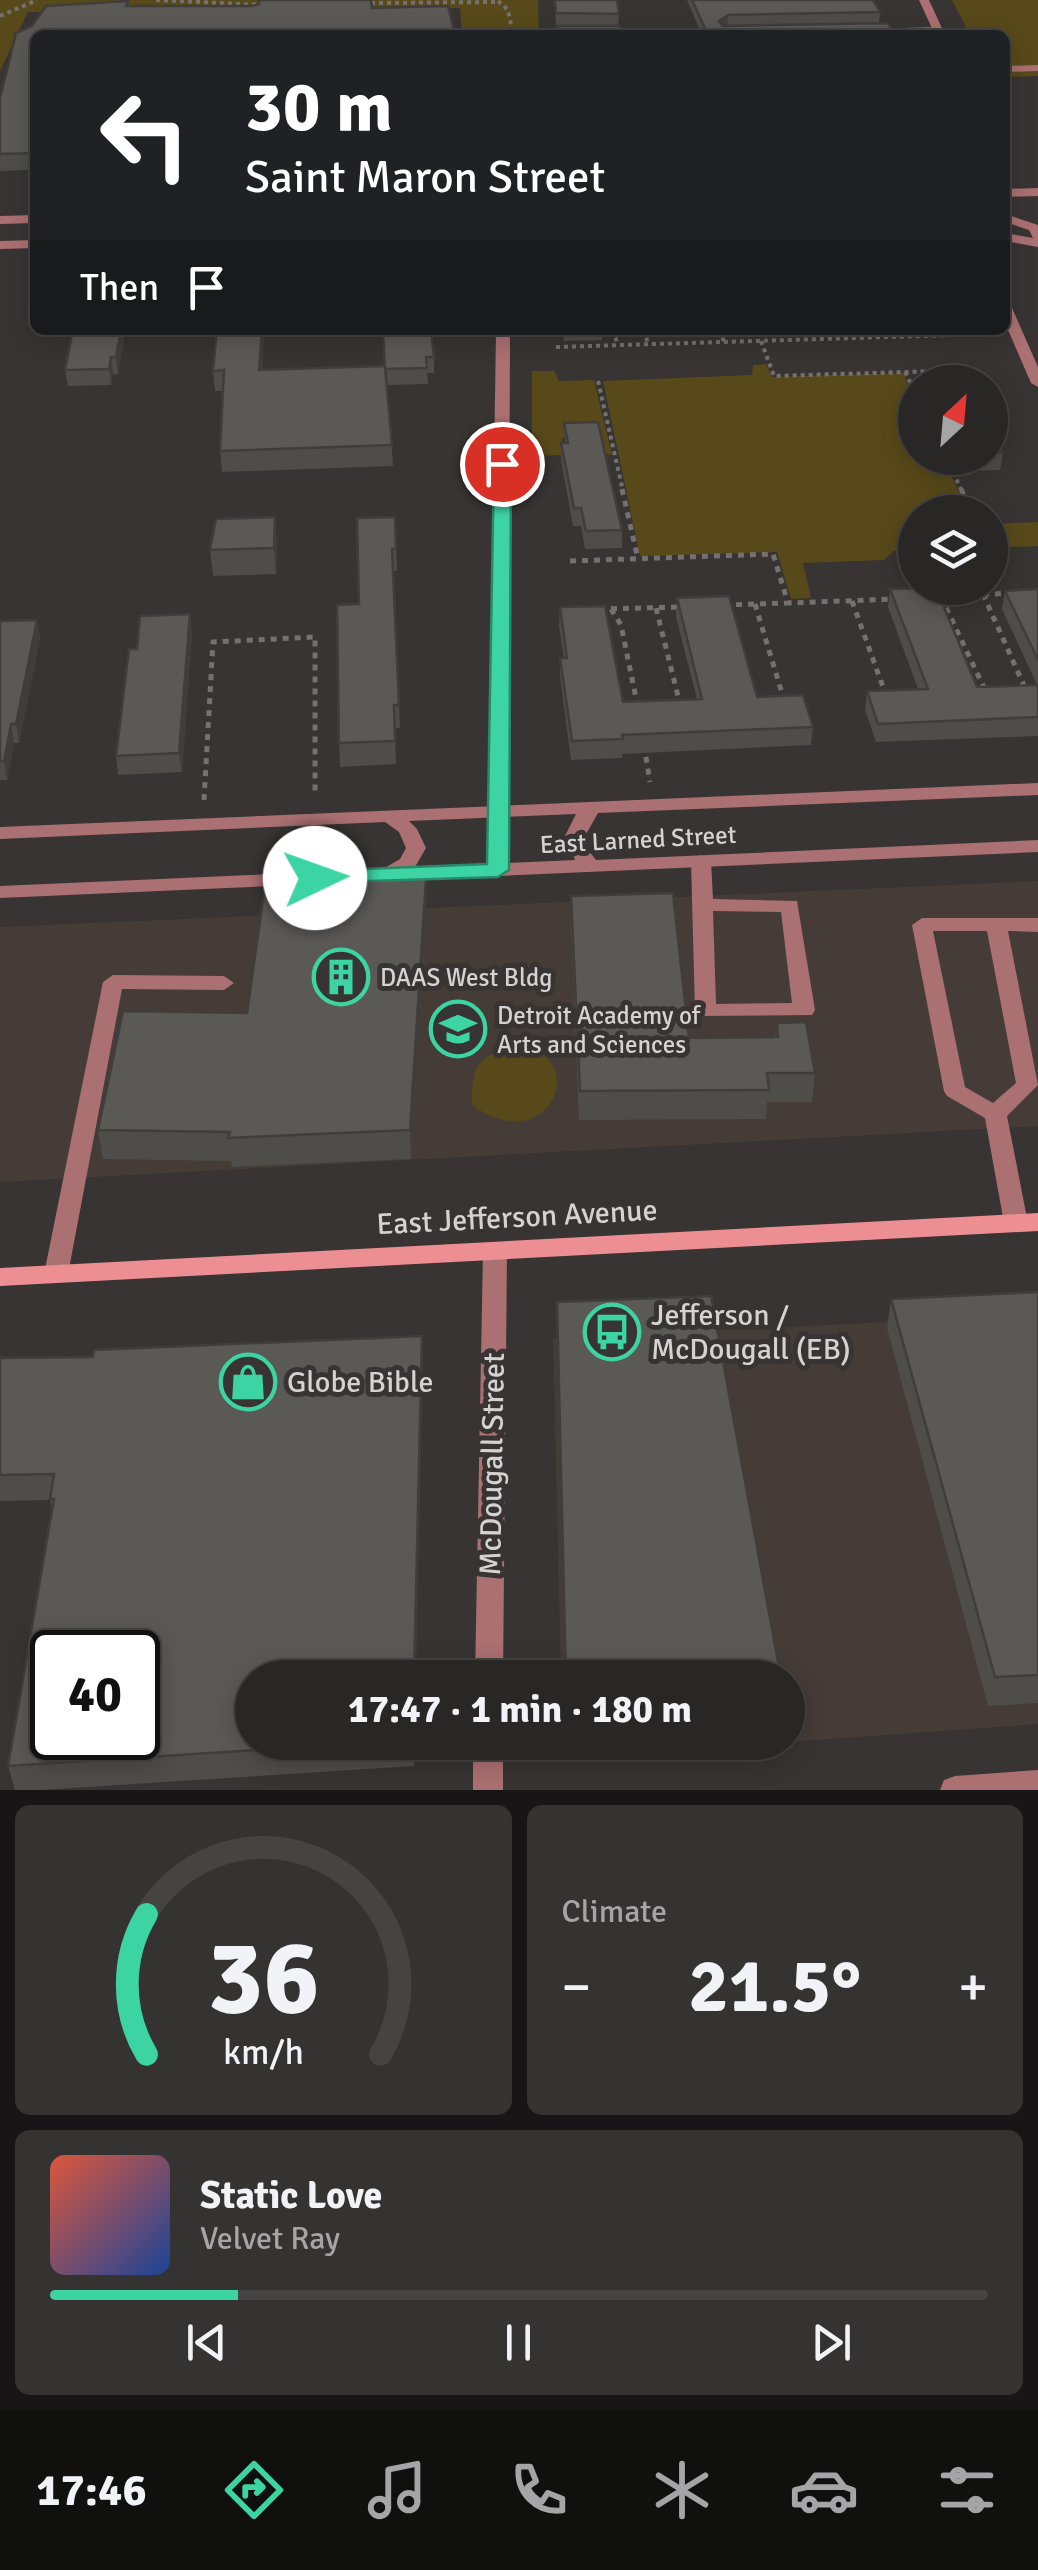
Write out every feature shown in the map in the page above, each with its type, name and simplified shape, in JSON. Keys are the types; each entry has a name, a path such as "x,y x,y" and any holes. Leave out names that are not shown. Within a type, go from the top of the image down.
{"main road":[{"name":"East Jefferson Avenue","path":"0,1277 1027,1222"}],"street":[{"path":"924,0 938,30"},
{"path":"1010,69 1038,68"},
{"path":"1010,193 1038,192"},
{"path":"1010,217 1038,216"},
{"path":"1010,219 1034,228 1038,240 1010,238"},
{"path":"0,220 30,220"},
{"path":"0,245 30,244"},
{"path":"1010,319 1038,383"},
{"path":"498,870 504,335"},
{"name":"East Larned Street","path":"0,833 1038,789"},
{"path":"591,866 576,852 573,836 580,821 593,808"},
{"path":"388,816 407,830 416,848 408,862 388,875"},
{"name":"East Larned Street","path":"0,892 1038,846"},
{"path":"702,861 702,905 706,1011 804,1010 790,906 702,905"},
{"path":"995,1114 1027,1085 996,924"},
{"path":"1027,1222 995,1114 955,1091 922,925 1038,925"},
{"path":"56,1274 113,982 224,984"},
{"name":"McDougall Street","path":"489,1660 495,1251"},
{"path":"488,1760 488,1790"},
{"path":"954,1790 1038,1784"}],"path":[{"path":"1,15 37,0"},
{"path":"156,0 262,6"},
{"path":"352,4 498,1 508,10 512,30"},
{"path":"240,12 246,3"},
{"path":"615,335 618,345"},
{"path":"645,335 648,344"},
{"path":"722,335 724,342"},
{"path":"800,335 802,340"},
{"path":"556,347 899,335"},
{"path":"761,341 774,376 898,372"},
{"path":"598,380 638,559"},
{"path":"570,561 773,554 788,603"},
{"path":"1008,593 1020,593"},
{"path":"715,606 898,598"},
{"path":"852,601 888,702 904,701"},
{"path":"755,604 786,704 768,706"},
{"path":"945,605 988,698"},
{"path":"988,605 1029,696 1016,697"},
{"path":"592,610 696,606"},
{"path":"656,608 681,710"},
{"path":"611,609 621,625 639,712 653,711"},
{"path":"204,800 213,642 315,638 315,795"},
{"path":"972,698 1002,697"},
{"path":"667,710 698,709"},
{"path":"642,730 650,782"}],"shaded area":[{"path":"0,0 538,0 539,30 462,30 460,8 28,12 0,71"},
{"path":"952,0 1038,0 1038,76 1010,77 1010,30 967,30"},
{"path":"766,364 772,377 898,373 898,475 951,475 960,495 898,495 898,551 884,560 803,563 811,598 791,599 777,552 640,556 603,381 752,375 753,365"},
{"path":"532,371 554,371 559,381 594,380 612,455 604,454 599,437 562,438 565,455 532,456"},
{"path":"1038,522 1038,546 1008,547 1008,523"},
{"name":"Detroit Academy of Arts and Sciences","path":"1038,881 1038,1126 0,1182 0,927"},
{"path":"509,1049 541,1054 552,1065 557,1079 555,1093 548,1107 535,1117 518,1121 497,1118 472,1105 477,1067 488,1056"},
{"path":"1038,1315 1038,1724 805,1741 805,1660 561,1660 553,1338"}],"building":[{"path":"259,0 371,0 372,8 448,6 454,30 30,30 30,153 0,154 0,99 16,33 32,26 46,6 128,1 126,6 259,4"},
{"path":"555,0 617,0 619,14 556,13"},
{"path":"692,0 873,0 880,12 728,15 719,21 723,26 888,23 892,30 706,30"},
{"path":"557,26 620,26 620,30 557,30"},
{"path":"72,335 120,335 109,369 65,370"},
{"path":"217,335 262,335 259,370 385,366 392,445 220,451 224,370 213,371"},
{"path":"383,335 432,335 434,357 426,357 427,368 385,369"},
{"path":"598,422 622,530 586,531 581,508 574,508 561,443 568,443 564,423"},
{"path":"275,517 274,548 210,550 216,519"},
{"path":"395,517 396,549 392,549 399,705 394,705 395,741 339,743 337,605 359,604 357,518"},
{"path":"890,589 898,589 898,605 943,605 977,687 1038,685 1038,717 878,724 867,691 928,689"},
{"path":"1038,589 1038,660 1008,597 1008,591"},
{"path":"729,596 757,697 803,695 813,727 622,735 623,739 572,741 560,658 567,658 560,607 605,606 623,702 702,699 677,598"},
{"path":"190,614 179,753 116,756 129,649 137,649 140,616"},
{"path":"37,620 16,724 11,724 4,761 0,761 0,621"},
{"name":"DAAS West Bldg","path":"426,878 410,1130 228,1138 230,1132 98,1130 123,1011 247,1013 265,885"},
{"path":"673,893 689,1038 778,1037 777,1023 806,1022 815,1073 767,1073 769,1090 580,1091 571,896"},
{"path":"1038,1292 1038,1675 995,1677 891,1299"},
{"path":"711,1296 778,1660 566,1660 557,1302"},
{"path":"422,1336 414,1660 235,1660 235,1751 160,1756 160,1630 31,1630 54,1499 50,1499 54,1474 0,1475 0,1358 93,1357 94,1350"},
{"path":"30,1638 30,1760 101,1760 8,1766"}],"place":[{"name":"DAAS West Bldg","path":"341,977"},
{"name":"Detroit Academy of Arts and Sciences","path":"458,1029"},
{"name":"Jefferson / McDougall (EB)","path":"612,1332"},
{"name":"Globe Bible","path":"248,1382"}],"route":[{"path":"315,878 498,870 502,464"}]}
